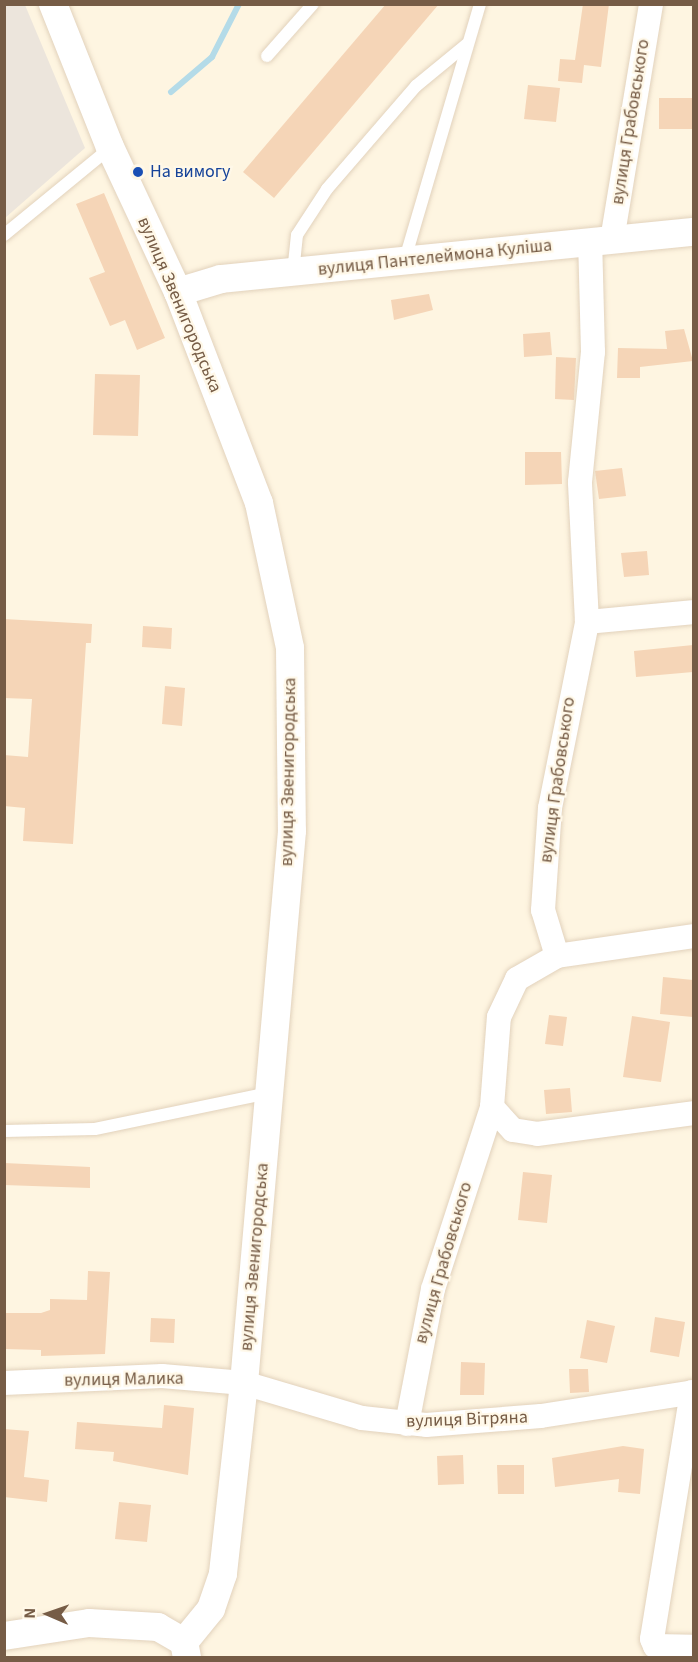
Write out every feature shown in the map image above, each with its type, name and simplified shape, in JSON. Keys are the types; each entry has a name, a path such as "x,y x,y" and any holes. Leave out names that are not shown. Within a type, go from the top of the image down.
{"street":[{"name":"вулиця Звенигородська","path":"53,4 110,147 178,292 259,503 290,648 292,831 244,1383 223,1574 211,1609 186,1649"},
{"name":"вулиця Грабовського","path":"407,1424 433,1289 492,1107 495,1042 504,1002 524,971 557,956 543,910 546,847 587,622 580,482 601,240 651,4"},
{"name":"вулиця Пантелеймона Куліша","path":"178,292 221,279 404,263 601,240 693,232"},
{"path":"587,622 693,612"},
{"path":"557,956 693,936"},
{"path":"492,1107 513,1130 537,1134 693,1113"},
{"name":"вулиця Малика","path":"4,1383 162,1376 244,1383"},
{"name":"вулиця Вітряна","path":"244,1383 362,1418 407,1424 541,1416 693,1392"},
{"path":"693,1392 652,1639 655,1646 693,1647"},
{"path":"4,1636 89,1623 158,1628 186,1649"}],"lane":[{"path":"267,56 313,4"},
{"path":"404,263 480,4"},
{"path":"293,274 297,236 327,189 416,86 467,44"},
{"path":"4,235 110,147"},
{"path":"4,1131 95,1129 270,1093"}],"shaded area":[{"path":"5,4 25,5 85,148 5,218"}],"building":[{"path":"386,4 439,4 274,198 243,172"},
{"path":"583,4 609,4 601,67 584,65 582,83 558,81 560,59 575,60"},
{"path":"528,85 560,88 556,122 524,119"},
{"path":"659,98 693,98 693,129 659,129"},
{"path":"104,193 165,338 137,350 125,320 110,326 89,278 105,272 76,204"},
{"path":"429,294 433,310 394,320 391,300"},
{"path":"684,329 693,361 640,367 640,378 617,378 618,348 667,349 665,331"},
{"path":"550,332 552,355 524,357 523,334"},
{"path":"556,357 576,358 574,400 555,399"},
{"path":"95,374 140,375 138,436 93,435"},
{"path":"525,452 561,452 562,484 525,485"},
{"path":"622,468 626,496 599,499 595,471"},
{"path":"647,551 649,575 624,577 621,553"},
{"path":"4,619 92,624 91,643 86,643 73,844 23,841 25,808 4,806 4,755 28,757 32,699 4,698"},
{"path":"143,626 172,628 171,649 142,647"},
{"path":"693,645 693,672 636,677 634,651"},
{"path":"165,686 185,688 182,726 162,724"},
{"path":"663,977 693,980 693,1017 660,1014"},
{"path":"549,1015 567,1017 563,1046 545,1044"},
{"path":"632,1016 670,1022 661,1082 623,1077"},
{"path":"570,1088 572,1112 546,1114 544,1090"},
{"path":"4,1163 90,1167 90,1188 4,1185"},
{"path":"523,1172 552,1175 547,1223 518,1220"},
{"path":"88,1271 110,1272 105,1354 41,1356 41,1350 5,1349 5,1313 41,1313 50,1310 50,1299 87,1300"},
{"path":"655,1317 685,1322 679,1357 650,1352"},
{"path":"151,1318 175,1319 174,1343 150,1342"},
{"path":"587,1320 615,1326 607,1363 580,1358"},
{"path":"461,1362 485,1363 484,1395 460,1395"},
{"path":"569,1369 588,1369 589,1392 570,1393"},
{"path":"164,1405 194,1408 188,1475 113,1461 114,1452 75,1449 77,1422 162,1428"},
{"path":"4,1429 29,1431 24,1477 49,1480 47,1502 4,1497"},
{"path":"623,1446 644,1449 640,1494 618,1492 619,1479 555,1487 552,1458"},
{"path":"463,1455 464,1484 438,1485 437,1456"},
{"path":"497,1465 524,1465 524,1494 498,1494"},
{"path":"119,1502 151,1505 147,1542 115,1539"}],"waterway":[{"path":"171,92 212,57 239,4"}],"place":[{"name":"На вимогу","path":"138,172"}]}
